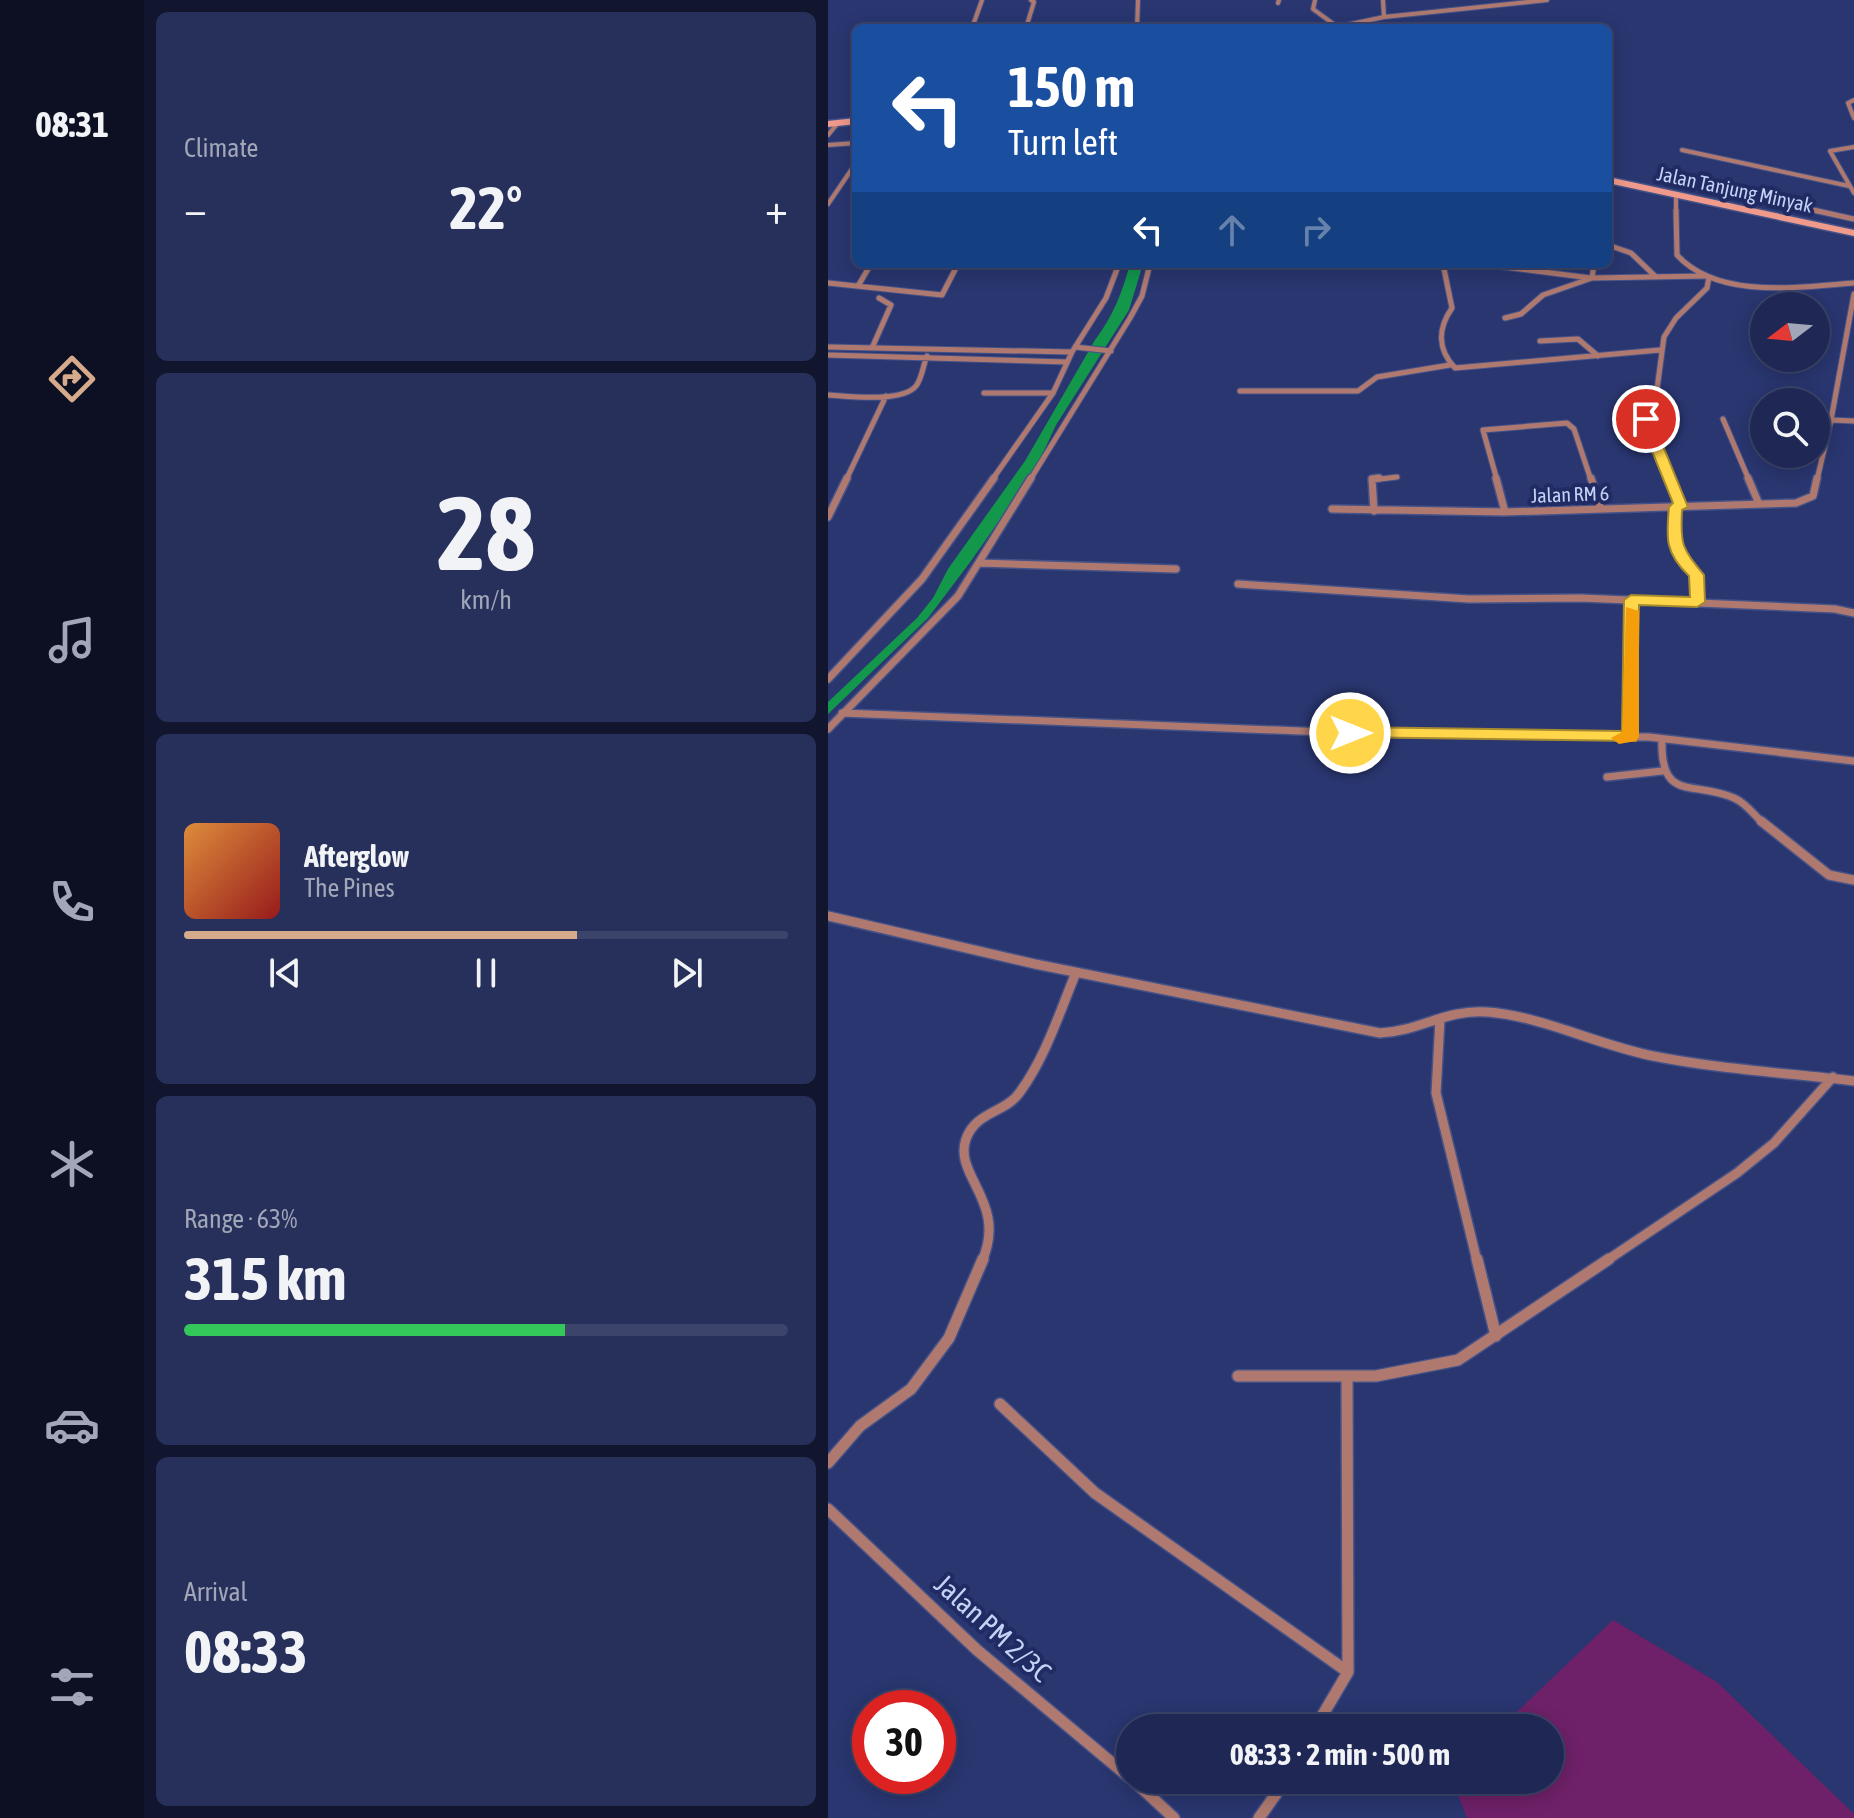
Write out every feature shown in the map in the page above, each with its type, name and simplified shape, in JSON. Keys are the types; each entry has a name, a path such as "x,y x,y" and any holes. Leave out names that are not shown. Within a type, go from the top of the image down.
{"main road":[{"name":"Jalan Tanjung Minyak","path":"1612,181 1850,232"}],"street":[{"path":"973,24 982,0"},
{"path":"1027,24 1034,2 1031,0"},
{"path":"1137,24 1138,0"},
{"path":"1315,0 1313,9 1332,24"},
{"path":"1383,0 1384,17"},
{"path":"1438,0 1439,12"},
{"path":"1490,0 1490,7"},
{"path":"1350,24 1384,17 1547,0"},
{"path":"1854,100 1848,103 1854,118"},
{"path":"828,135 833,124"},
{"path":"828,145 852,143"},
{"path":"1854,147 1830,151 1854,193"},
{"path":"1682,150 1849,186"},
{"path":"828,204 852,169"},
{"path":"1688,181 1853,217 1850,232"},
{"path":"1676,194 1677,255 1686,265 1708,277"},
{"path":"1612,246 1631,253 1656,277"},
{"path":"858,286 869,268"},
{"path":"828,283 942,295 956,268"},
{"path":"828,679 922,579 1053,393 1067,362 1106,298 1117,268"},
{"path":"828,729 940,617 979,563 1142,296 1149,268"},
{"path":"1444,268 1452,308 1444,319 1442,343 1450,365"},
{"path":"1512,268 1592,278 1708,277 1769,290 1854,283"},
{"path":"1592,278 1593,268"},
{"path":"1697,602 1697,575 1684,563 1673,541 1678,507 1646,419 1657,389 1660,350 1676,318 1707,288 1708,277"},
{"path":"1505,318 1521,314 1543,295 1592,278"},
{"path":"1854,294 1831,420 1854,421"},
{"path":"872,348 891,305 886,299 879,298"},
{"path":"1540,341 1570,337 1599,356"},
{"path":"829,351 872,348 1108,350"},
{"path":"1240,391 1358,391 1377,377 1450,365 1460,368 1660,350"},
{"path":"829,351 1067,362"},
{"path":"828,395 886,396 910,391 917,385 927,356"},
{"path":"984,393 1053,393"},
{"path":"828,517 886,396"},
{"path":"1723,419 1759,504"},
{"name":"Jalan RM 6","path":"1332,509 1505,512 1759,504 1810,499 1831,420"},
{"path":"1505,512 1483,432 1487,428 1567,423 1574,429 1601,509"},
{"path":"1374,511 1372,479 1397,477"},
{"path":"828,494 841,494"},
{"path":"979,563 1176,569"},
{"path":"1238,584 1469,599 1697,602 1835,609 1854,613"},
{"path":"1630,737 1631,600"},
{"path":"842,713 1350,733 1630,737 1854,761"},
{"path":"1662,739 1662,771"},
{"path":"1607,777 1662,771 1684,787 1736,798 1774,833 1829,875 1854,880"},
{"path":"828,916 1075,975 1230,1000 1380,1033 1405,1032 1452,1012 1487,1012 1528,1019 1578,1037 1653,1056 1854,1081"},
{"path":"828,1463 860,1426 911,1389 949,1338 990,1243 989,1212 972,1179 963,1151 967,1136 978,1119 1019,1095 1052,1031 1075,975"},
{"path":"1440,1019 1436,1093 1496,1336"},
{"path":"1238,1376 1376,1376 1458,1360 1737,1173 1774,1143 1833,1077"},
{"path":"1323,1714 1348,1672 1347,1376"},
{"path":"1000,1404 1095,1493 1348,1672"},
{"name":"Jalan PM 2/3C","path":"828,1509 977,1650 1116,1766"},
{"name":"Jalan PM 2/3C","path":"1148,1794 1174,1818"},
{"path":"1259,1818 1276,1794"}],"shaded area":[{"path":"1129,268 1142,268 1129,310 1056,425 1036,468 971,561 928,618 828,714 828,702 917,618 933,598 948,569 1025,461 1112,313"},
{"path":"1613,1620 1717,1682 1854,1814 1854,1818 1467,1818 1458,1794 1564,1794 1564,1714 1515,1714"}],"slow traffic":[{"path":"1619,738 1630,737 1633,662 1631,611"}],"route":[{"path":"1350,733 1466,732 1613,739 1630,737 1633,662 1631,600 1697,602 1697,575 1684,563 1673,541 1676,507 1681,507 1646,419"}]}
